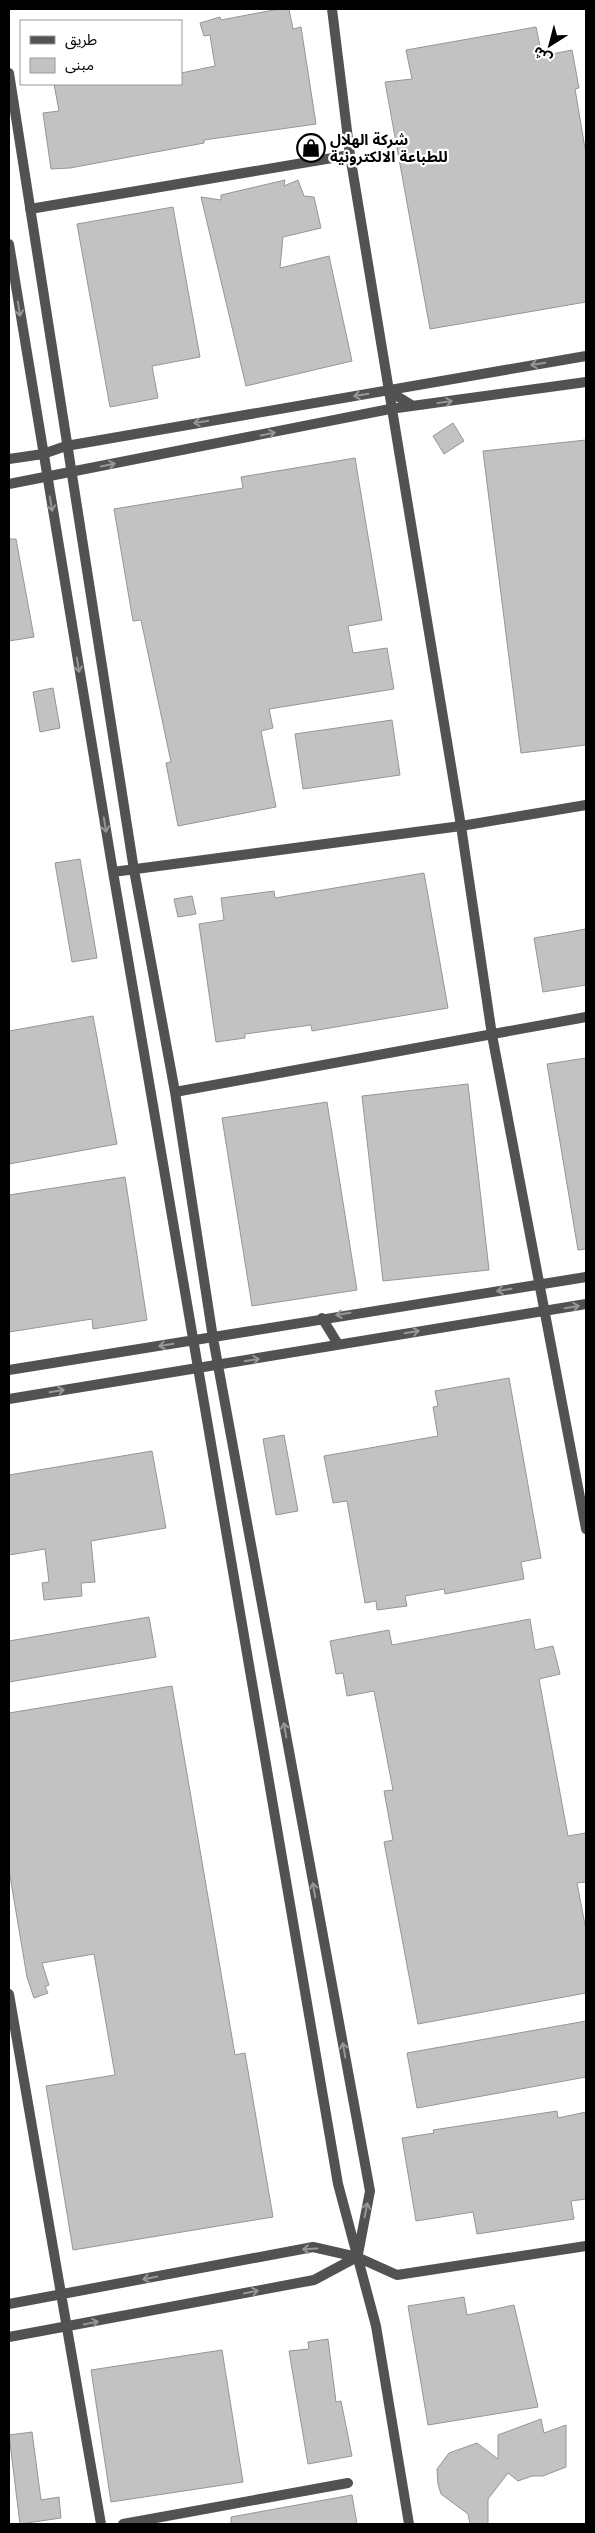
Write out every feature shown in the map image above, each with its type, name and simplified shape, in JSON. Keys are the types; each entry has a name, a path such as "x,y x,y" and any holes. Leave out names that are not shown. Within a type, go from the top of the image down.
{"street":[{"path":"332,9 350,156 390,409 461,826 492,1035 540,1285 547,1311 586,1529"},
{"path":"9,73 134,870 175,1092 212,1338 370,2191 357,2258"},
{"path":"30,209 350,156"},
{"path":"9,244 113,872 338,2184 376,2326 409,2524"},
{"path":"9,459 43,454 66,446 586,356"},
{"path":"9,484 390,409 586,382"},
{"path":"387,390 413,406"},
{"path":"113,872 461,826 586,805"},
{"path":"175,1092 586,1017"},
{"path":"9,1370 586,1276"},
{"path":"9,1399 586,1304"},
{"path":"322,1318 338,1344"},
{"path":"9,1994 101,2524"},
{"path":"9,2304 313,2247 357,2258 397,2275 586,2246"},
{"path":"9,2337 314,2280 357,2258"},
{"path":"123,2524 348,2483"}],"building":[{"path":"279,9 289,9 293,29 301,27 316,124 204,140 204,143 70,168 51,169 43,113 59,111 54,85 182,85 182,73 215,66 210,35 204,36 200,23 220,17 221,20"},
{"path":"536,27 542,56 572,50 579,88 575,89 586,154 586,302 430,329 385,82 412,79 406,50"},
{"path":"285,180 284,186 298,180 304,196 314,197 321,228 283,237 280,268 329,256 352,361 246,386 201,197 221,200 221,195"},
{"path":"173,207 200,357 152,366 158,398 110,407 77,224"},
{"path":"453,423 464,441 444,454 433,436"},
{"path":"586,440 586,745 521,753 483,451"},
{"path":"355,458 382,620 348,626 353,653 387,648 394,689 269,709 273,728 261,731 276,807 178,826 166,763 171,762 141,620 133,621 114,509 243,488 241,477"},
{"path":"9,539 16,539 34,637 9,641"},
{"path":"53,688 60,728 40,732 33,692"},
{"path":"392,720 400,775 303,789 295,734"},
{"path":"80,859 97,958 72,962 55,863"},
{"path":"424,873 448,1008 312,1031 311,1025 245,1034 245,1038 216,1042 199,924 224,920 221,898 274,891 275,898"},
{"path":"192,896 196,914 178,917 174,899"},
{"path":"586,929 586,985 543,992 534,938"},
{"path":"93,1016 117,1144 9,1164 9,1031"},
{"path":"586,1058 586,1249 578,1250 547,1064"},
{"path":"468,1084 489,1270 383,1281 362,1096"},
{"path":"327,1102 357,1290 252,1306 222,1118"},
{"path":"125,1177 147,1320 93,1329 92,1319 9,1332 9,1195"},
{"path":"509,1378 541,1558 521,1562 524,1579 445,1594 444,1589 405,1596 407,1606 377,1610 376,1601 365,1603 347,1501 333,1503 324,1456 438,1436 433,1407 438,1406 435,1391"},
{"path":"284,1435 298,1511 276,1515 263,1439"},
{"path":"152,1451 166,1528 91,1541 95,1582 81,1583 82,1596 44,1600 42,1583 49,1582 45,1549 9,1555 9,1475"},
{"path":"149,1617 156,1657 9,1682 9,1641"},
{"path":"530,1619 535,1650 553,1646 560,1674 539,1679 568,1836 586,1833 586,1882 577,1883 586,1930 586,1993 418,2024 384,1842 393,1840 384,1791 393,1790 374,1691 347,1696 343,1673 336,1674 330,1641 389,1630 392,1645"},
{"path":"172,1686 235,2055 245,2053 273,2217 73,2250 46,2086 115,2075 94,1954 42,1963 49,1985 45,1987 48,1993 34,1998 27,1977 9,1870 9,1713"},
{"path":"586,2021 586,2077 417,2108 407,2053"},
{"path":"557,2111 558,2118 586,2112 586,2199 571,2201 574,2219 477,2234 473,2212 416,2221 402,2138 434,2133 433,2130"},
{"path":"464,2297 467,2315 514,2305 538,2407 428,2425 408,2306"},
{"path":"328,2339 336,2402 341,2401 352,2456 308,2464 289,2351 309,2349 308,2342"},
{"path":"222,2350 243,2482 111,2502 91,2370"},
{"path":"541,2419 544,2433 566,2425 566,2467 543,2476 532,2476 518,2481 508,2473 488,2499 488,2524 470,2524 468,2514 441,2494 437,2469 449,2453 477,2443 498,2459 498,2435"},
{"path":"32,2432 41,2500 59,2497 61,2518 20,2524 9,2435"},
{"path":"352,2495 357,2524 231,2524 231,2517"}],"place":[{"name":"شركة الهلال للطباعة الالكترونية","path":"311,148"}]}
